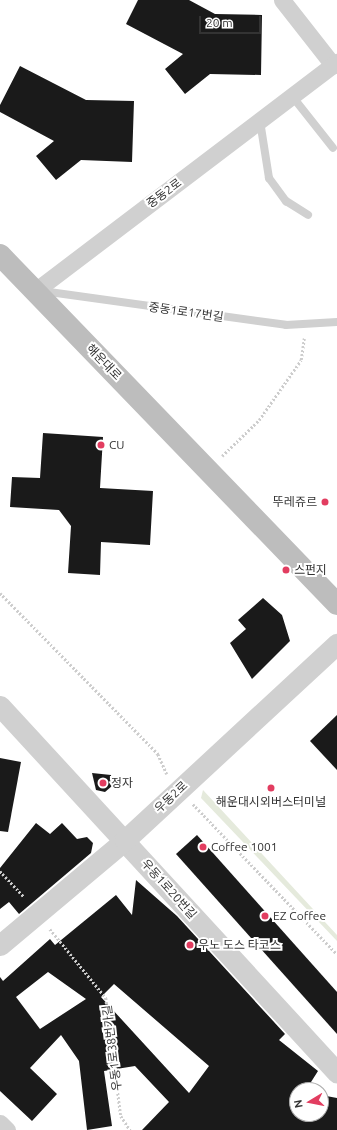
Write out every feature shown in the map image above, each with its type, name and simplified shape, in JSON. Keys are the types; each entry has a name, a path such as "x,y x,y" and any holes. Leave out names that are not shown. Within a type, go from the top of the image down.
{"main road":[{"name":"해운대로","path":"0,255 337,604"}],"street":[{"path":"282,0 336,64"},
{"name":"중동2로","path":"36,291 336,64"},
{"name":"우동2로","path":"0,946 125,840 337,644"},
{"name":"우동1로20번길","path":"0,706 125,840 337,1073"},
{"path":"0,1123 7,1130"}],"lane":[{"path":"292,96 333,148"},
{"path":"260,121 269,178 286,201 308,215"},
{"name":"중동1로17번길","path":"36,291 256,322 286,325 337,322"}],"path":[{"path":"208,470 259,420 301,360 306,324"},
{"path":"0,592 158,754 168,775"},
{"path":"192,804 337,954"},
{"name":"우동1로38번가길","path":"0,871 38,914 106,998 113,1070 121,1116 130,1130"}],"shaded area":[{"path":"203,790 337,935 337,941 201,798"}],"building":[{"path":"138,0 189,0 215,14 262,15 261,75 210,74 185,94 165,69 183,54 126,24"},
{"path":"20,66 86,100 134,101 132,162 81,160 56,180 36,156 54,141 0,112 0,105"},
{"path":"43,433 103,437 100,488 153,491 150,545 101,542 100,575 68,573 71,526 59,510 10,507 12,477 40,478"},
{"path":"263,598 282,615 290,641 252,679 230,643 246,629 238,620"},
{"path":"337,715 337,770 310,741"},
{"path":"0,758 21,762 8,832 0,831"},
{"name":"정자","path":"92,773 111,775 112,786 105,792 96,790"},
{"path":"36,823 50,834 62,823 77,839 87,837 93,843 91,853 19,914 9,902 0,909 0,868"},
{"path":"197,835 337,992 337,1034 176,854"},
{"path":"136,880 177,916 285,1034 279,1040 318,1071 311,1082 289,1082 289,1122 329,1122 329,1096 337,1098 337,1130 142,1130 169,1102 135,1066 104,1071 112,1126 87,1130 79,1061 61,1035 30,1068 57,1094 32,1121 0,1091 0,977 3,981 50,939 55,945 116,895 132,915","holes":["48,972 86,999 40,1029 16,997","114,984 209,1066 189,1093 101,997"]}],"place":[{"name":"CU","path":"101,445"},
{"name":"뚜레쥬르","path":"325,502"},
{"name":"스펀지","path":"286,570"},
{"name":"정자","path":"103,783"},
{"name":"해운대시외버스터미널","path":"271,788"},
{"name":"Coffee 1001","path":"203,847"},
{"name":"EZ Coffee","path":"265,916"},
{"name":"우노 도스 타코스","path":"190,945"}]}
